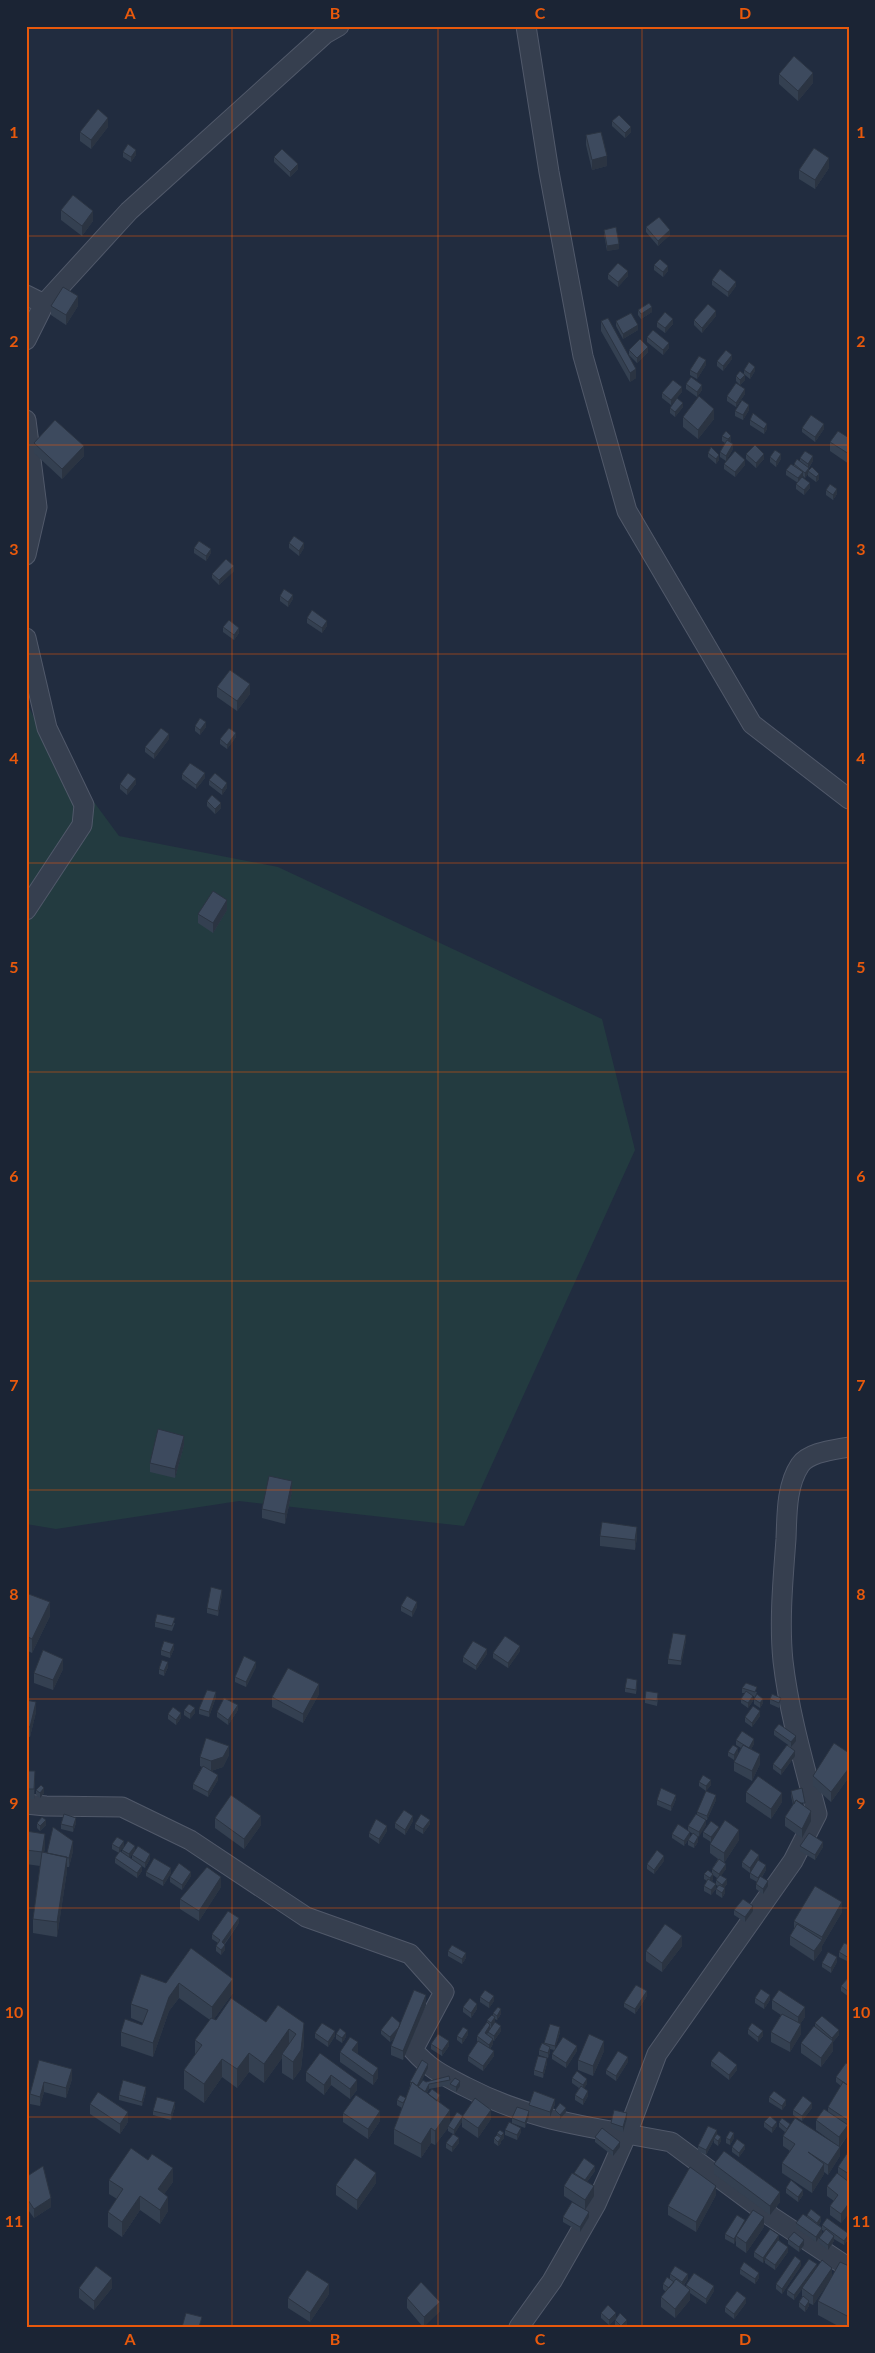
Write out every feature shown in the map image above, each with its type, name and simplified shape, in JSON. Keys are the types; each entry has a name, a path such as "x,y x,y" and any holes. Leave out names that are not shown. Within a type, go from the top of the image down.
{"street":[{"path":"26,340 44,304 129,211 325,34 339,26"},
{"path":"526,26 549,172 583,356 627,511 752,724 849,799"},
{"path":"26,295 44,304"},
{"path":"26,420 37,507 26,555"},
{"path":"26,638 47,728 84,806 82,825 26,910"},
{"path":"519,2327 552,2281 596,2204 627,2134 657,2054 793,1861 817,1814 796,1736 783,1660 783,1584 788,1510 793,1480 801,1463 819,1453 849,1447"},
{"path":"26,1804 122,1807 190,1840 306,1918 410,1954 444,1992 413,2050 428,2067 499,2104 552,2121 671,2142 772,2218 849,2268"}],"green space":[{"path":"26,701 38,726 119,836 278,867 602,1019 635,1150 464,1526 239,1501 56,1529 26,1524"}],"building":[{"path":"794,56 813,73 798,91 779,74"},
{"path":"98,109 108,118 91,140 80,132"},
{"path":"619,115 631,127 625,133 612,121"},
{"path":"601,132 607,156 592,160 586,135"},
{"path":"128,144 136,150 131,157 123,152"},
{"path":"814,148 829,158 815,180 799,170"},
{"path":"282,149 298,164 290,172 274,157"},
{"path":"73,195 93,211 82,226 61,210"},
{"path":"659,217 670,230 658,241 646,227"},
{"path":"616,227 619,244 607,246 604,230"},
{"path":"660,259 668,266 663,272 654,265"},
{"path":"618,263 628,271 618,282 608,274"},
{"path":"720,269 736,282 728,292 712,280"},
{"path":"63,287 78,296 66,315 51,306"},
{"path":"649,303 652,307 641,314 638,310"},
{"path":"708,304 716,311 702,328 694,320"},
{"path":"665,312 673,319 665,328 657,322"},
{"path":"631,313 638,325 623,334 616,321"},
{"path":"608,318 636,369 630,373 601,321"},
{"path":"653,330 669,343 663,350 647,337"},
{"path":"640,339 648,347 637,358 629,350"},
{"path":"726,350 732,355 723,366 717,361"},
{"path":"699,356 706,360 697,374 690,370"},
{"path":"749,362 755,367 750,374 744,370"},
{"path":"740,371 745,375 740,380 736,376"},
{"path":"691,377 702,385 697,392 686,384"},
{"path":"673,380 682,387 671,400 662,393"},
{"path":"736,383 745,389 736,403 727,396"},
{"path":"699,396 714,409 698,430 683,417"},
{"path":"677,398 683,403 675,412 670,408"},
{"path":"742,400 749,405 743,415 735,411"},
{"path":"753,413 767,424 764,429 750,420"},
{"path":"811,415 824,424 815,437 802,428"},
{"path":"55,420 84,446 62,469 34,443"},
{"path":"726,431 731,436 728,439 722,436"},
{"path":"838,431 849,438 849,454 830,442"},
{"path":"727,440 733,444 726,456 720,452"},
{"path":"755,445 764,454 756,463 746,454"},
{"path":"711,447 719,455 716,459 708,453"},
{"path":"775,450 781,454 776,462 770,457"},
{"path":"735,451 745,460 735,472 724,464"},
{"path":"805,451 813,456 808,464 800,458"},
{"path":"797,459 809,468 805,473 794,464"},
{"path":"791,464 803,472 798,478 786,470"},
{"path":"812,467 819,474 816,477 808,471"},
{"path":"802,477 810,483 804,490 796,484"},
{"path":"830,484 837,489 833,495 826,490"},
{"path":"294,536 304,543 299,551 289,543"},
{"path":"199,541 211,549 206,556 194,548"},
{"path":"226,559 234,566 219,580 212,574"},
{"path":"284,589 293,595 288,602 280,596"},
{"path":"312,610 327,621 322,628 307,618"},
{"path":"229,620 239,628 234,635 223,627"},
{"path":"230,670 250,684 237,701 217,687"},
{"path":"200,718 206,722 200,730 195,726"},
{"path":"161,728 169,734 154,754 145,747"},
{"path":"229,728 236,733 227,745 220,739"},
{"path":"190,763 205,773 196,785 182,774"},
{"path":"128,773 136,779 127,790 120,784"},
{"path":"215,773 227,783 222,790 209,780"},
{"path":"212,795 221,803 215,809 207,801"},
{"path":"213,891 227,900 213,923 198,914"},
{"path":"158,1429 184,1436 175,1469 150,1463"},
{"path":"269,1476 292,1481 285,1514 262,1509"},
{"path":"602,1522 637,1527 635,1540 600,1536"},
{"path":"211,1587 222,1590 218,1611 207,1608"},
{"path":"26,1593 50,1602 32,1639 26,1636"},
{"path":"407,1596 417,1602 412,1612 401,1606"},
{"path":"157,1614 175,1618 172,1626 155,1622"},
{"path":"673,1633 686,1635 681,1661 668,1659"},
{"path":"505,1636 520,1646 508,1663 493,1653"},
{"path":"164,1641 174,1644 170,1653 161,1650"},
{"path":"473,1641 487,1649 476,1666 463,1657"},
{"path":"43,1650 63,1659 53,1680 34,1673"},
{"path":"244,1656 256,1662 246,1682 235,1677"},
{"path":"162,1660 168,1662 164,1671 159,1669"},
{"path":"288,1668 319,1684 303,1714 272,1697"},
{"path":"627,1678 637,1680 636,1690 625,1688"},
{"path":"746,1683 757,1687 755,1692 742,1688"},
{"path":"207,1690 216,1692 209,1712 199,1709"},
{"path":"646,1691 658,1693 657,1701 645,1699"},
{"path":"746,1691 753,1696 748,1703 741,1699"},
{"path":"757,1694 763,1699 760,1703 754,1699"},
{"path":"772,1694 781,1698 779,1703 770,1699"},
{"path":"224,1698 238,1705 228,1720 217,1712"},
{"path":"26,1700 36,1702 30,1727 26,1726"},
{"path":"189,1704 195,1708 190,1714 184,1710"},
{"path":"753,1706 760,1711 752,1723 745,1717"},
{"path":"173,1707 181,1713 176,1720 168,1714"},
{"path":"779,1724 796,1736 791,1742 774,1730"},
{"path":"742,1731 754,1739 749,1748 736,1740"},
{"path":"206,1738 229,1746 223,1757 211,1761 200,1757"},
{"path":"834,1743 849,1753 849,1768 831,1792 813,1776"},
{"path":"733,1745 738,1748 734,1755 728,1752"},
{"path":"743,1745 760,1754 752,1771 734,1762"},
{"path":"787,1745 795,1751 781,1770 773,1764"},
{"path":"203,1766 218,1775 208,1792 193,1784"},
{"path":"26,1771 35,1771 34,1789 26,1789"},
{"path":"703,1775 711,1780 706,1786 699,1782"},
{"path":"758,1776 782,1793 771,1809 746,1792"},
{"path":"41,1785 44,1788 40,1793 36,1790"},
{"path":"661,1788 676,1795 671,1806 657,1800"},
{"path":"802,1788 805,1803 796,1800 794,1804 791,1791"},
{"path":"706,1791 716,1795 707,1816 697,1812"},
{"path":"231,1795 261,1816 244,1839 215,1818"},
{"path":"796,1800 811,1811 802,1829 785,1817"},
{"path":"404,1810 413,1816 405,1830 395,1823"},
{"path":"64,1814 76,1818 73,1827 61,1824"},
{"path":"421,1814 430,1820 423,1829 415,1824"},
{"path":"696,1814 706,1820 699,1832 688,1826"},
{"path":"42,1817 46,1820 40,1826 37,1823"},
{"path":"376,1819 387,1826 379,1839 369,1833"},
{"path":"725,1820 739,1830 724,1853 710,1844"},
{"path":"711,1821 719,1827 711,1837 703,1832"},
{"path":"678,1824 690,1832 684,1841 672,1834"},
{"path":"53,1827 73,1841 69,1858 47,1853"},
{"path":"26,1831 45,1834 42,1852 26,1850"},
{"path":"693,1833 698,1837 694,1844 688,1840"},
{"path":"809,1833 823,1842 815,1855 800,1846"},
{"path":"117,1837 124,1841 119,1848 112,1844"},
{"path":"128,1841 135,1846 129,1854 122,1850"},
{"path":"138,1846 150,1854 145,1863 132,1855"},
{"path":"751,1849 759,1855 750,1868 742,1862"},
{"path":"657,1850 664,1856 654,1870 647,1864"},
{"path":"120,1851 142,1866 137,1873 115,1858"},
{"path":"42,1852 67,1857 57,1922 33,1919"},
{"path":"154,1858 171,1868 163,1881 146,1872"},
{"path":"719,1859 726,1864 719,1874 712,1869"},
{"path":"758,1860 766,1865 758,1878 750,1873"},
{"path":"179,1863 191,1872 182,1885 170,1877"},
{"path":"207,1867 221,1877 199,1911 180,1899"},
{"path":"708,1870 713,1874 710,1878 704,1874"},
{"path":"720,1875 727,1879 722,1885 716,1880"},
{"path":"760,1876 768,1881 763,1889 756,1884"},
{"path":"708,1879 716,1884 711,1890 704,1886"},
{"path":"719,1885 725,1888 722,1893 716,1889"},
{"path":"815,1886 842,1902 822,1937 794,1921"},
{"path":"743,1899 753,1906 745,1917 734,1910"},
{"path":"228,1911 239,1918 222,1942 225,1945 221,1950 216,1946 220,1940 212,1934"},
{"path":"665,1924 682,1936 662,1963 646,1951"},
{"path":"797,1924 822,1940 814,1951 790,1936"},
{"path":"844,1943 849,1945 849,1958 839,1952"},
{"path":"452,1945 466,1953 462,1959 448,1951"},
{"path":"191,1948 233,1979 212,2007 179,1983 169,1997 153,2043 121,2032 125,2019 142,2025 148,2010 131,2004 141,1974 166,1983"},
{"path":"828,1952 837,1957 831,1968 822,1963"},
{"path":"849,1977 849,1992 841,1986"},
{"path":"636,1985 647,1991 635,2009 624,2003"},
{"path":"761,1989 770,1995 764,2004 755,1998"},
{"path":"414,1990 426,1995 403,2051 391,2046"},
{"path":"485,1990 494,1996 489,2003 480,1997"},
{"path":"779,1990 805,2007 798,2017 772,2000"},
{"path":"231,1998 266,2022 278,2005 304,2023 301,2050 293,2062 282,2054 296,2034 289,2029 264,2064 249,2053 237,2069 222,2059 204,2084 184,2070 202,2045 195,2040 211,2018 216,2020"},
{"path":"470,1998 477,2004 471,2013 463,2007"},
{"path":"498,2007 501,2009 497,2016 493,2013"},
{"path":"782,2014 801,2024 790,2043 771,2032"},
{"path":"492,2015 495,2017 491,2023 487,2020"},
{"path":"392,2016 400,2023 399,2027 390,2037 381,2030"},
{"path":"822,2016 839,2030 832,2038 815,2023"},
{"path":"487,2022 490,2025 485,2033 493,2039 489,2045 477,2036"},
{"path":"495,2022 501,2026 494,2036 488,2032"},
{"path":"322,2023 335,2031 328,2042 315,2033"},
{"path":"752,2023 763,2031 758,2037 748,2029"},
{"path":"550,2024 560,2027 555,2046 544,2043"},
{"path":"814,2026 833,2041 821,2058 801,2043"},
{"path":"463,2027 468,2030 462,2039 457,2036"},
{"path":"340,2028 346,2033 342,2038 336,2034"},
{"path":"438,2034 449,2041 442,2051 431,2044"},
{"path":"589,2034 604,2041 593,2066 578,2060"},
{"path":"350,2037 358,2042 352,2050 378,2068 373,2076 340,2052"},
{"path":"563,2037 577,2046 566,2063 552,2054"},
{"path":"478,2041 494,2051 483,2066 468,2056"},
{"path":"542,2043 550,2047 548,2053 539,2050"},
{"path":"618,2051 628,2057 616,2076 606,2070"},
{"path":"719,2051 737,2065 729,2075 711,2061"},
{"path":"320,2053 357,2080 350,2089 331,2075 324,2085 306,2072"},
{"path":"538,2056 547,2058 543,2073 534,2070"},
{"path":"39,2060 72,2069 66,2088 44,2082 40,2097 30,2094"},
{"path":"422,2060 428,2064 417,2086 410,2082"},
{"path":"846,2063 849,2065 849,2086 836,2077"},
{"path":"577,2071 587,2079 583,2085 572,2078"},
{"path":"449,2076 450,2080 429,2084 425,2092 418,2087 423,2080 426,2082"},
{"path":"455,2078 460,2081 456,2087 450,2084"},
{"path":"123,2080 146,2087 142,2102 119,2095"},
{"path":"412,2082 450,2110 435,2131 431,2128 421,2144 394,2129"},
{"path":"843,2082 849,2086 849,2121 828,2107"},
{"path":"581,2086 588,2091 583,2100 575,2095"},
{"path":"432,2089 440,2095 437,2101 428,2094"},
{"path":"534,2091 555,2099 550,2112 529,2105"},
{"path":"774,2091 786,2100 782,2106 769,2097"},
{"path":"98,2092 128,2112 120,2124 90,2104"},
{"path":"356,2095 380,2111 368,2129 343,2113"},
{"path":"400,2095 406,2098 403,2103 397,2100"},
{"path":"803,2096 812,2103 802,2116 793,2110"},
{"path":"157,2097 175,2102 171,2115 153,2111"},
{"path":"475,2098 491,2110 478,2128 462,2117"},
{"path":"560,2103 566,2108 560,2115 555,2110"},
{"path":"517,2107 529,2111 525,2123 512,2118"},
{"path":"824,2109 848,2125 839,2137 816,2120"},
{"path":"614,2110 627,2113 623,2127 611,2123"},
{"path":"457,2112 463,2116 454,2130 448,2126"},
{"path":"770,2116 777,2122 772,2128 764,2122"},
{"path":"782,2118 790,2124 787,2129 779,2122"},
{"path":"795,2118 840,2147 828,2165 808,2152 824,2164 812,2183 782,2163 795,2144 783,2136"},
{"path":"509,2122 521,2128 517,2135 505,2130"},
{"path":"708,2126 717,2130 706,2150 698,2146"},
{"path":"602,2128 620,2142 613,2151 595,2137"},
{"path":"500,2130 504,2133 501,2136 497,2133"},
{"path":"730,2131 734,2133 730,2140 726,2138"},
{"path":"453,2134 459,2138 452,2147 446,2143"},
{"path":"717,2134 721,2137 718,2141 714,2138"},
{"path":"497,2135 501,2138 498,2142 494,2138"},
{"path":"737,2139 745,2145 739,2153 732,2147"},
{"path":"131,2148 148,2160 152,2154 173,2168 158,2189 168,2197 160,2210 140,2196 122,2222 108,2212 123,2189 109,2180"},
{"path":"724,2151 780,2192 770,2206 714,2164"},
{"path":"849,2153 849,2174 838,2167"},
{"path":"355,2158 376,2173 357,2200 336,2185"},
{"path":"584,2158 595,2166 585,2180 574,2173"},
{"path":"43,2166 51,2198 34,2209 26,2197 26,2177"},
{"path":"690,2167 716,2186 696,2222 668,2206"},
{"path":"572,2173 594,2186 585,2200 564,2186"},
{"path":"837,2173 849,2182 849,2203 841,2214 830,2206 838,2195 827,2186"},
{"path":"791,2180 803,2190 798,2197 786,2188"},
{"path":"572,2202 589,2212 580,2227 563,2217"},
{"path":"811,2209 821,2217 817,2223 807,2215"},
{"path":"753,2210 764,2217 746,2243 736,2236"},
{"path":"803,2214 822,2228 816,2237 796,2223"},
{"path":"737,2215 745,2220 734,2239 725,2234"},
{"path":"827,2218 849,2234 844,2241 822,2225"},
{"path":"770,2229 779,2235 763,2258 754,2252"},
{"path":"826,2229 834,2236 828,2245 819,2238"},
{"path":"794,2232 804,2240 799,2247 788,2239"},
{"path":"778,2240 788,2247 775,2265 765,2258"},
{"path":"795,2256 801,2261 782,2289 776,2284"},
{"path":"809,2259 817,2264 794,2295 787,2290"},
{"path":"822,2260 832,2268 813,2296 802,2288"},
{"path":"744,2262 759,2273 755,2279 740,2269"},
{"path":"840,2262 849,2266 849,2317 818,2301"},
{"path":"96,2266 112,2278 94,2301 79,2288"},
{"path":"675,2266 688,2274 682,2282 670,2274"},
{"path":"307,2270 329,2284 310,2313 288,2298"},
{"path":"694,2273 714,2286 706,2299 686,2285"},
{"path":"667,2277 674,2282 669,2288 663,2284"},
{"path":"676,2279 690,2290 675,2309 661,2297"},
{"path":"421,2282 440,2302 424,2317 407,2298"},
{"path":"737,2291 746,2298 734,2314 725,2307"},
{"path":"803,2296 809,2301 805,2307 799,2302"},
{"path":"608,2305 616,2313 609,2320 601,2313"},
{"path":"186,2313 202,2317 199,2327 182,2327"},
{"path":"620,2313 627,2320 621,2326 615,2320"}]}
